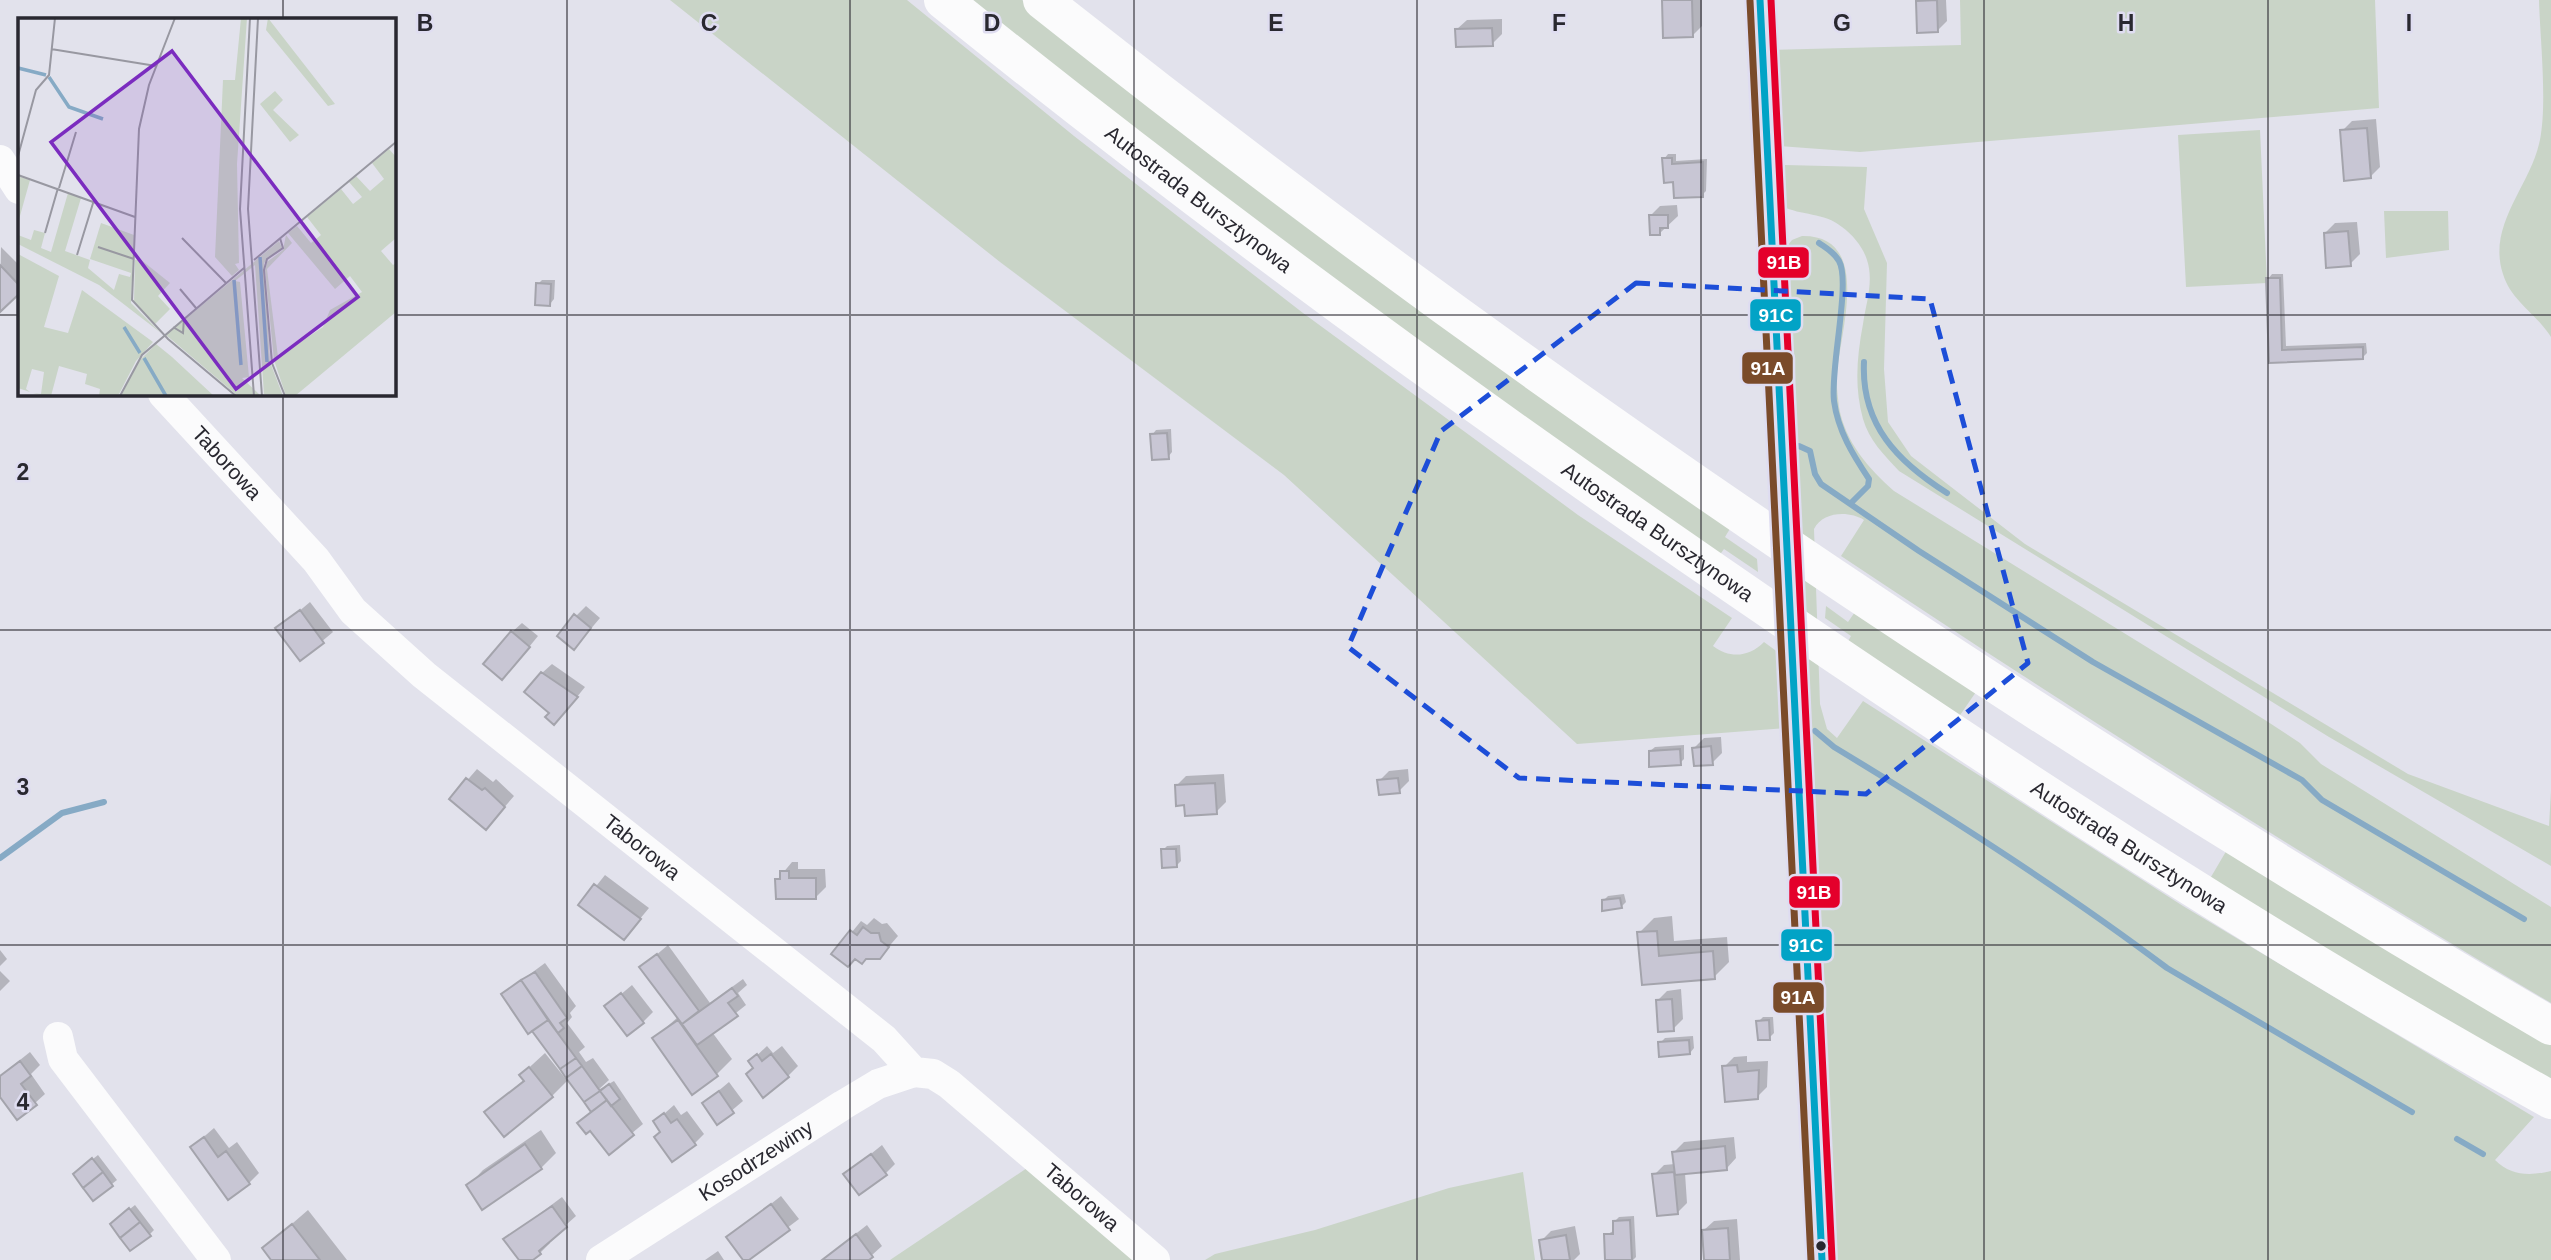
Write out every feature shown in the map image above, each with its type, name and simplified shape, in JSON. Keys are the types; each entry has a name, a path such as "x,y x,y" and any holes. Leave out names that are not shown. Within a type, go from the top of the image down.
{"highway":[{"name":"Autostrada Bursztynowa","path":"943,0 1175,183 1383,340 1761,604 1947,730 2191,886 2443,1040 2551,1100"},
{"path":"1042,0 1417,287 1757,526 1983,678 2189,809 2551,1026"}],"street":[{"path":"1760,0 1822,1260"},
{"path":"0,160 18,187"},
{"path":"0,205 18,189"},
{"name":"Taborowa","path":"165,396 316,560 354,611 381,637 435,684 884,1040 914,1072 933,1074 949,1084 1155,1260"},
{"path":"58,1037 63,1059 216,1260"},
{"name":"Kosodrzewiny","path":"601,1260 843,1105 878,1084 914,1072"}],"highlighted area":[{"path":"1636,283 1930,299 2028,663 1866,794 1519,778 1348,647 1441,431"}],"shaded area":[{"path":"670,0 907,0 1074,136 1303,313 1578,515 1732,618 1713,646 1726,653 1739,654 1752,651 1764,642 1779,653 1785,728 1577,744 1284,475 1000,262"},
{"path":"962,0 1022,0 1095,58 1731,527 1725,537 1757,559 1758,572 1724,549 1716,560 1527,427"},
{"path":"1960,0 2375,0 2379,108 1860,152 1779,146 1772,50 1961,45"},
{"path":"2539,0 2551,0 2551,337 2512,292 2503,274 2500,256 2500,239 2505,223 2534,160 2542,129"},
{"path":"2260,130 2267,283 2186,287 2178,135"},
{"path":"1785,165 1867,167 1864,209 1887,263 1884,369 1888,422 1911,456 2025,544 2408,774 2549,826 2551,791 2551,866 2329,737 1899,471 1873,440 1860,407 1858,360 1870,284 1865,255 1854,238 1835,222 1782,206 1778,171"},
{"path":"2384,211 2448,211 2449,250 2386,258"},
{"path":"1802,236 1824,240 1838,252 1845,269 1846,313 1837,379 1839,407 1852,443 1876,474 1894,491 2265,720 2300,743 2321,764 2551,907 2551,1003 2193,784 1841,556 1864,520 1844,514 1824,519 1814,529 1820,704 1827,729 1837,738 1863,701 2183,906 2534,1117 2495,1160 2514,1172 2536,1174 2551,1171 2551,1260 1828,1260 1784,250 1792,240"},
{"path":"1826,606 1848,622 1857,609 1978,689 1956,721 1845,647 1851,636 1825,618"},
{"path":"2228,848 2551,1041 2551,1085 2208,882"},
{"path":"1027,1168 1134,1260 890,1260"},
{"path":"1523,1172 1535,1260 1205,1260 1215,1254 1315,1230 1449,1188"}],"building":[{"path":"1662,0 1692,0 1693,37 1663,38"},
{"path":"1937,0 1938,32 1917,33 1916,1"},
{"path":"1492,28 1493,46 1456,47 1455,29"},
{"path":"2367,128 2371,178 2344,181 2340,130"},
{"path":"1662,158 1672,158 1672,164 1703,162 1703,197 1674,198 1673,182 1664,183"},
{"path":"1649,215 1668,215 1668,228 1660,228 1660,235 1650,235"},
{"path":"2348,231 2351,266 2326,268 2324,233"},
{"path":"0,265 18,284 18,295 0,312"},
{"path":"2266,278 2280,278 2282,350 2363,347 2363,359 2269,363"},
{"path":"536,283 551,284 550,306 535,305"},
{"path":"1167,433 1169,459 1152,460 1150,434"},
{"path":"300,610 324,643 300,661 275,628"},
{"path":"574,614 591,628 574,650 557,636"},
{"path":"511,631 530,647 502,680 483,664"},
{"path":"541,672 578,697 554,725 545,717 549,713 524,692"},
{"path":"1711,746 1713,765 1694,766 1692,748"},
{"path":"1680,749 1681,765 1649,767 1649,751"},
{"path":"466,778 482,790 485,788 505,807 486,830 449,799"},
{"path":"1398,778 1400,793 1379,795 1377,780"},
{"path":"1215,783 1217,814 1185,816 1184,805 1176,806 1175,785"},
{"path":"1161,849 1176,849 1177,867 1162,868"},
{"path":"780,871 789,871 789,878 816,878 816,899 776,899 775,879 780,879"},
{"path":"594,884 641,919 624,940 578,905"},
{"path":"1620,898 1622,908 1602,911 1602,900"},
{"path":"863,927 871,933 879,933 881,941 889,947 880,959 866,959 862,964 855,959 848,967 831,954 850,930 857,935"},
{"path":"1657,931 1659,956 1713,951 1715,979 1642,985 1637,932"},
{"path":"657,954 699,1011 682,1024 639,967"},
{"path":"535,972 567,1018 560,1023 564,1028 558,1033 521,980"},
{"path":"521,980 548,1020 528,1034 501,994"},
{"path":"732,988 738,996 728,1003 738,1016 697,1045 682,1024"},
{"path":"621,993 644,1023 627,1036 604,1006"},
{"path":"1672,999 1674,1031 1658,1032 1656,1000"},
{"path":"548,1020 576,1058 560,1069 532,1031"},
{"path":"678,1020 718,1076 692,1095 652,1038"},
{"path":"1769,1020 1770,1040 1758,1040 1756,1021"},
{"path":"1689,1040 1690,1054 1659,1057 1658,1042"},
{"path":"757,1054 762,1061 771,1054 789,1077 763,1098 746,1074 753,1068 748,1061"},
{"path":"576,1058 582,1066 566,1078 560,1069"},
{"path":"20,1061 31,1076 21,1084 37,1105 17,1120 0,1097 0,1076"},
{"path":"1737,1065 1738,1072 1759,1070 1758,1099 1725,1102 1722,1066"},
{"path":"582,1066 600,1091 584,1102 566,1078"},
{"path":"529,1067 553,1097 504,1137 484,1112 524,1081 519,1075"},
{"path":"609,1084 620,1099 611,1106 600,1091"},
{"path":"600,1091 607,1100 591,1112 584,1102"},
{"path":"719,1091 734,1113 717,1125 702,1103"},
{"path":"607,1100 634,1135 609,1155 590,1131 586,1134 577,1123"},
{"path":"664,1113 671,1123 677,1119 696,1145 672,1162 654,1137 660,1132 653,1121"},
{"path":"204,1137 218,1157 226,1151 250,1184 228,1200 190,1147"},
{"path":"525,1144 542,1169 482,1210 466,1185"},
{"path":"1725,1146 1727,1170 1675,1175 1672,1152"},
{"path":"871,1154 887,1175 859,1195 843,1174"},
{"path":"92,1158 103,1172 83,1188 73,1174"},
{"path":"103,1172 113,1186 93,1201 83,1188"},
{"path":"1674,1172 1678,1214 1657,1216 1652,1174"},
{"path":"771,1204 790,1230 749,1260 743,1260 726,1237"},
{"path":"552,1206 567,1227 539,1251 541,1254 533,1260 519,1260 503,1239"},
{"path":"129,1208 140,1222 120,1238 110,1224"},
{"path":"1630,1220 1632,1260 1605,1260 1604,1234 1613,1234 1613,1221"},
{"path":"140,1222 151,1236 130,1251 120,1238"},
{"path":"292,1224 320,1260 271,1260 262,1248"},
{"path":"1728,1228 1730,1260 1704,1260 1702,1230"},
{"path":"856,1234 873,1257 869,1260 822,1260"},
{"path":"1566,1235 1570,1260 1542,1260 1539,1240"}],"waterway":[{"path":"1819,243 1837,258 1842,272 1842,306 1834,386 1836,412 1847,442 1869,479 1868,486 1850,504"},
{"path":"1864,362 1869,405 1886,440 1898,455 1947,493"},
{"path":"1799,446 1810,451 1815,474 1821,484 1919,551 2093,662 2302,780 2322,800 2524,919"},
{"path":"1815,731 1834,747 2045,881 2167,968 2412,1112"},
{"path":"0,858 62,813 104,802"},
{"path":"2457,1139 2483,1154"}],"transit line":[{"name":"91C","path":"1760,0 1822,1260"},
{"name":"91B","path":"1771,0 1832,1259"},
{"name":"91A","path":"1750,1 1811,1260"}]}
